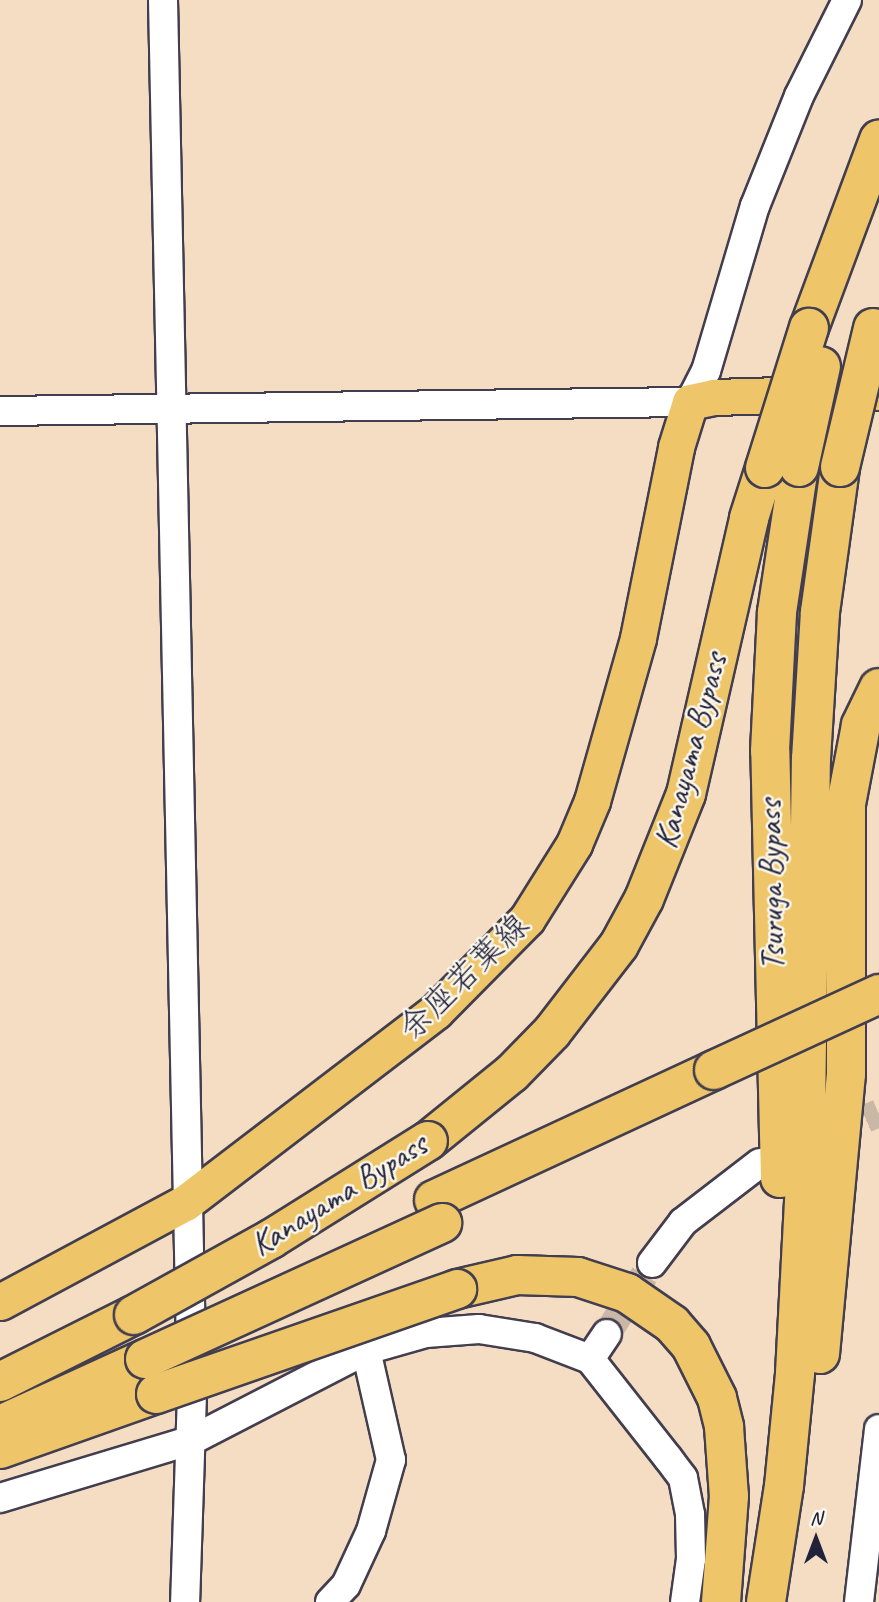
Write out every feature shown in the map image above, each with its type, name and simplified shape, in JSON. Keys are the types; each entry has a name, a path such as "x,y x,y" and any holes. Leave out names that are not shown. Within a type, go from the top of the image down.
{"highway":[{"path":"820,328 879,140"},
{"name":"Tsuruga Bypass","path":"757,1602 779,1413 781,1212 769,830 782,467 820,328 879,179"},
{"name":"Tsuruga Bypass","path":"765,1602 785,1486 795,1373 805,1184 811,759 820,612 840,467 876,319"},
{"name":"Kanayama Bypass","path":"0,1382 144,1351 282,1232 428,1141 512,1073 552,1032 619,945 644,900 685,794 743,543 782,467"},
{"path":"789,1602 838,1190 846,1074 847,793 861,725 879,688"},
{"path":"715,1083 879,994"},
{"path":"715,1083 879,1020"},
{"name":"Kanayama Bypass","path":"0,1425 144,1351 715,1083"},
{"path":"0,1395 144,1351 517,1275 578,1277 639,1300 672,1324 691,1346 717,1398 724,1427 729,1496 721,1602"},
{"path":"0,1449 144,1351"}],"main road":[{"path":"690,402 714,397 879,392"},
{"name":"余座若葉線","path":"0,1302 185,1203 436,1011 527,919 555,880 592,801 615,727 690,402"}],"street":[{"path":"163,0 185,1203 192,1440 185,1602"},
{"path":"0,411 690,402 706,371 755,206 799,96 847,0"},
{"path":"652,1263 683,1223 760,1163"},
{"path":"0,1497 192,1440 366,1350 426,1333 479,1329 535,1338 590,1359 683,1478 691,1559 685,1602"},
{"path":"590,1359 607,1334"},
{"path":"330,1602 346,1585 371,1531 391,1460 366,1350"},
{"path":"859,1602 879,1429"}],"tunnel":[{"path":"827,1135 879,1113"},
{"path":"607,1334 652,1263"}]}
